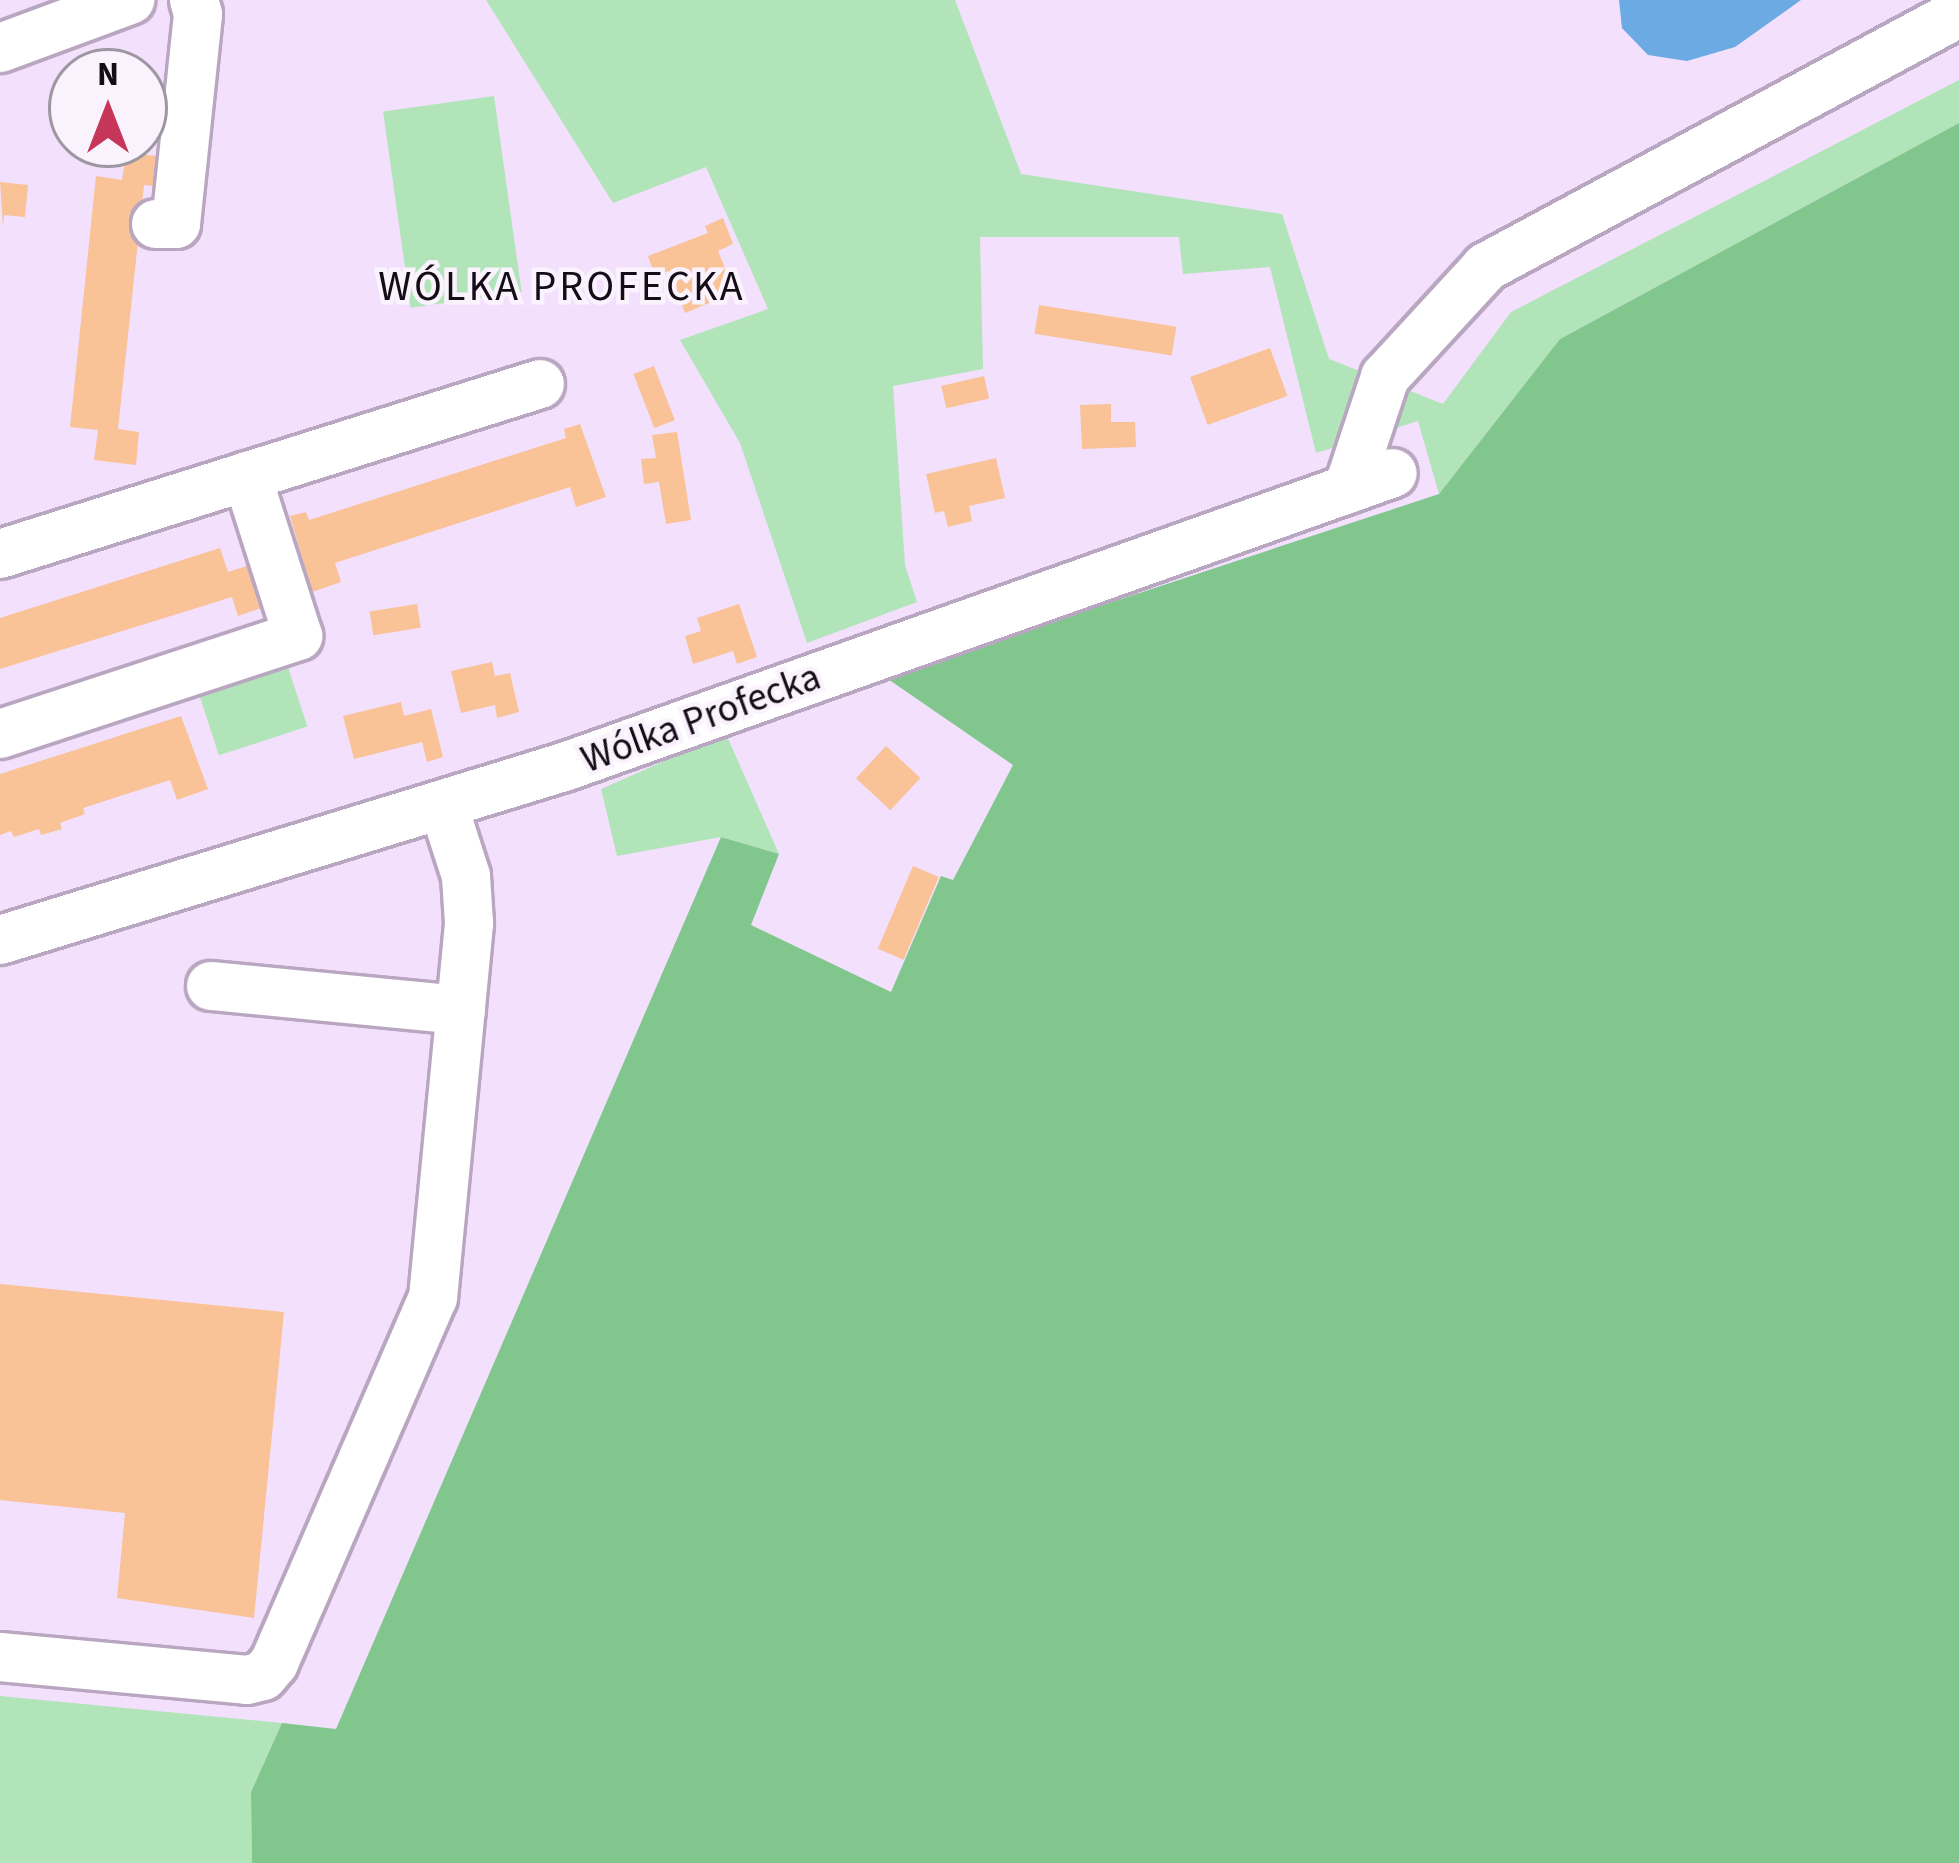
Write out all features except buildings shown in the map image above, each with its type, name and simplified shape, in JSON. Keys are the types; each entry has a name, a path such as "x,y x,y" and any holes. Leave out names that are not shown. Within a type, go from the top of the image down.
{"street":[{"path":"0,48 130,0"},
{"path":"156,224 176,224 198,14 194,0"},
{"path":"1348,489 1385,377 1486,267 1959,13"},
{"path":"0,554 540,384"},
{"name":"Wólka Profecka","path":"0,940 589,759 1394,473"},
{"path":"0,734 298,636 247,476"},
{"path":"0,1657 247,1680 262,1676 274,1663 427,1322 469,922 466,877 443,805"},
{"path":"211,986 461,1010"}],"green space":[{"path":"486,0 955,0 1021,174 1282,214 1329,359 1443,404 1511,312 1959,80 1959,123 1560,339 1439,494 1418,421 1316,453 1270,267 1183,274 1179,237 980,237 983,369 893,386 905,565 917,602 807,643 740,443 680,340 768,309 706,167 613,203"},
{"path":"494,96 522,292 411,308 383,112"},
{"path":"1959,123 1959,1863 252,1863 251,1792 282,1723 336,1729 721,837 779,854 751,925 891,992 941,876 953,880 1013,765 885,677 1439,494 1560,339"},
{"path":"286,661 307,727 219,755 198,690"},
{"path":"726,734 779,854 721,837 617,856 601,789"},
{"path":"0,1696 282,1723 251,1792 252,1863 0,1863"}],"water":[{"path":"1619,0 1801,0 1735,47 1687,61 1648,55 1622,28"}],"district":[{"name":"WÓLKA PROFECKA","path":"562,287"}]}
